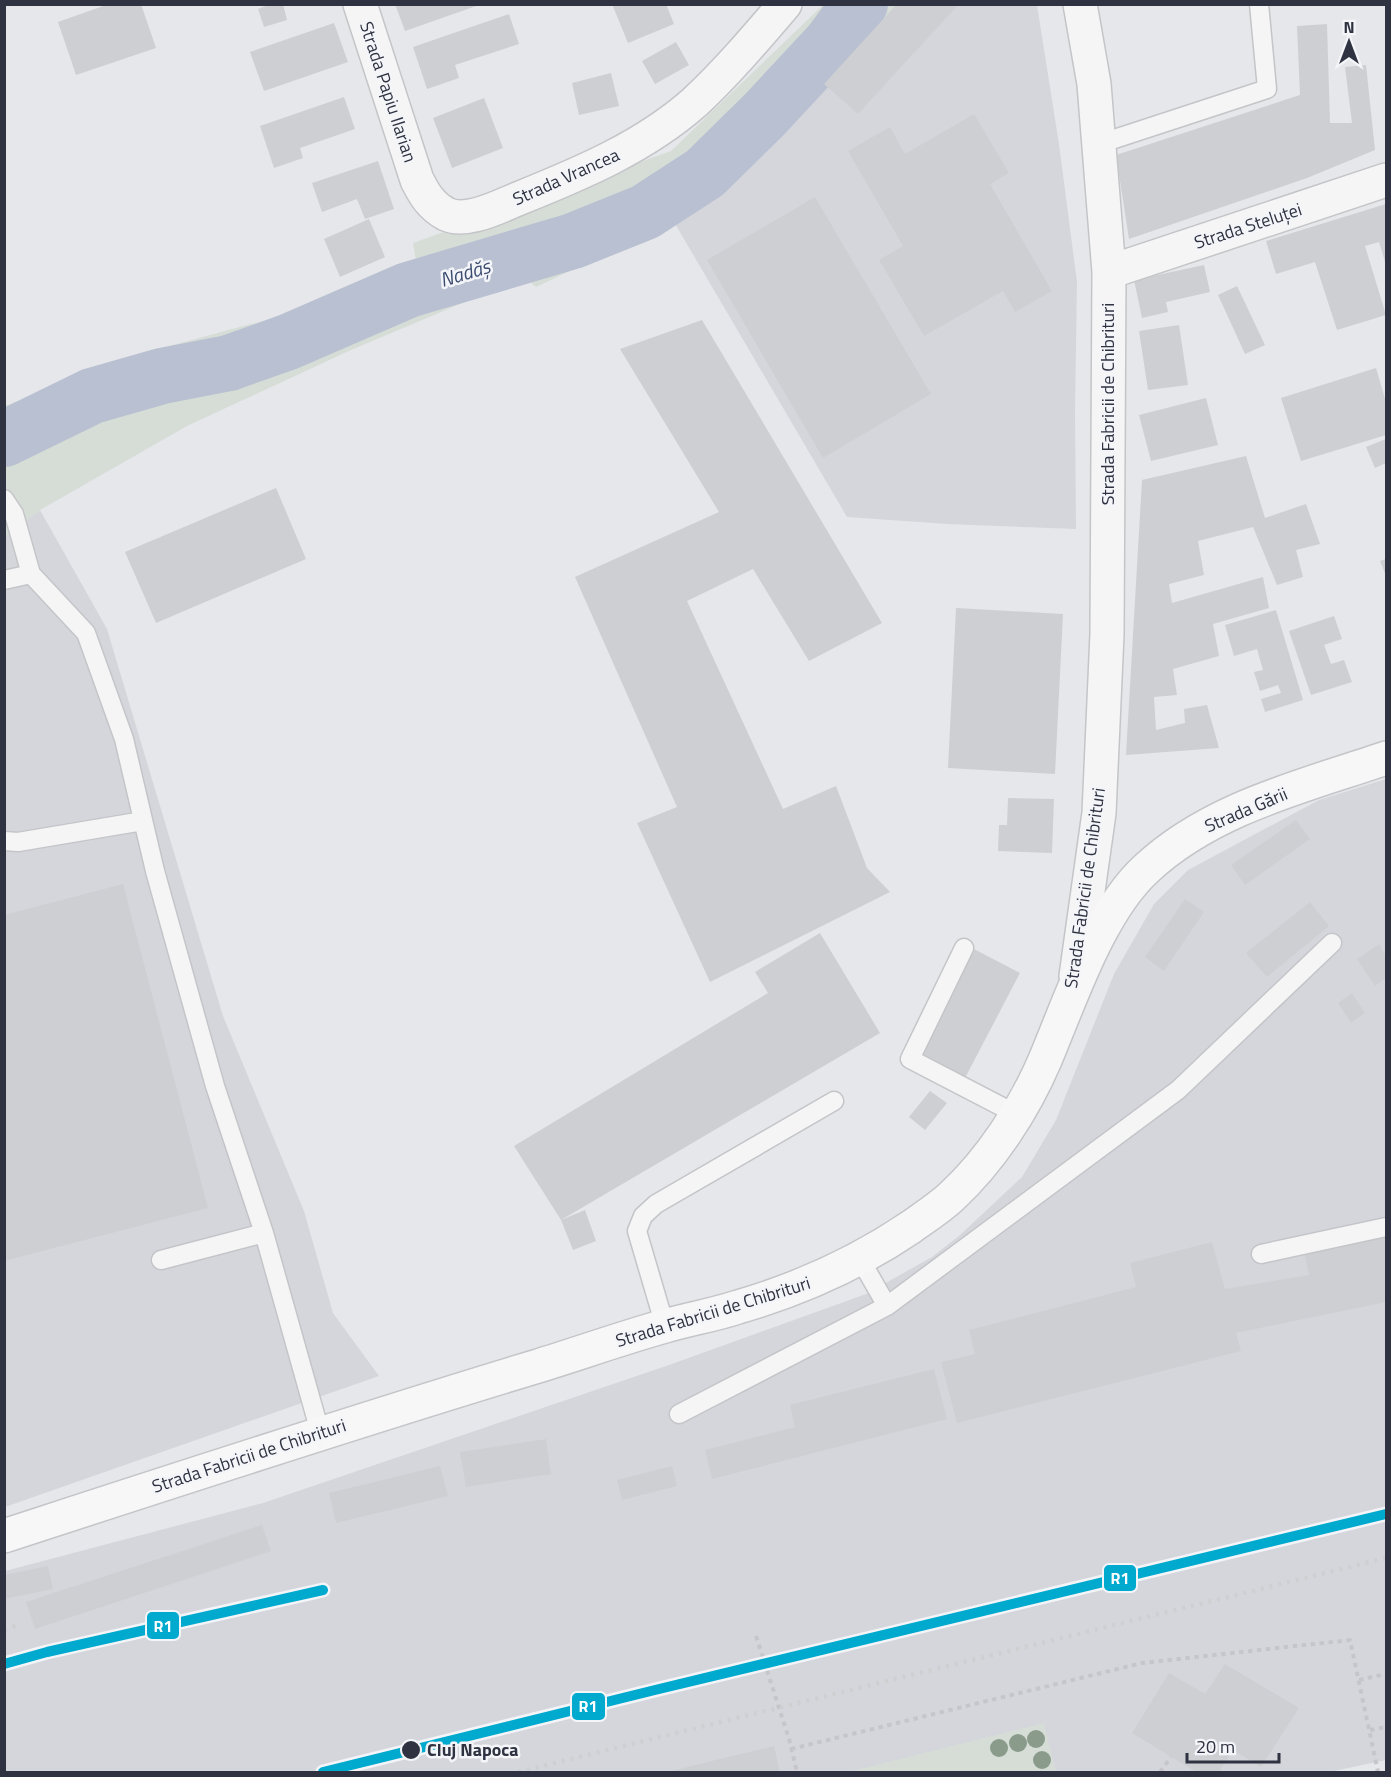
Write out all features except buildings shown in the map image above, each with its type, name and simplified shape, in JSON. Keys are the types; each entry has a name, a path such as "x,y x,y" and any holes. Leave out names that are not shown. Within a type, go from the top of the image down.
{"street":[{"name":"Strada Papiu Ilarian","path":"360,4 417,180"},
{"name":"Strada Vrancea","path":"417,180 428,201 447,215 475,216 590,170 667,124 694,102 729,68 785,4"},
{"name":"Strada Fabricii de Chibrituri","path":"4,1536 320,1432 665,1326 738,1307 815,1281 860,1259 910,1228 949,1199 1001,1139 1043,1064 1074,990 1099,813 1107,634 1109,273 1094,84 1080,4"},
{"name":"Strada Steluței","path":"1109,273 1386,180"},
{"name":"Strada Gării","path":"1074,990 1108,918 1127,890 1143,871 1172,847 1223,817 1270,798 1386,758"}],"lane":[{"path":"1099,144 1267,89 1258,4"},
{"path":"9,507 32,574 86,633 124,739 154,871 215,1086 264,1233 320,1432"},
{"path":"4,580 32,574"},
{"path":"4,841 18,842 143,821"},
{"path":"679,1414 887,1306 1178,1090 1332,943"},
{"path":"964,948 910,1059 1016,1114"},
{"path":"665,1326 637,1231 643,1216 656,1204 834,1101"},
{"path":"1261,1254 1386,1227"},
{"path":"161,1260 264,1233"},
{"path":"860,1259 887,1306"}],"path":[{"path":"756,1636 797,1773"},
{"path":"791,1749 1142,1663 1350,1640 1378,1772"},
{"path":"1359,1680 1386,1674"},
{"path":"1370,1730 1386,1727"},
{"path":"1160,1773 1171,1757"}],"shaded area":[{"path":"823,5 897,5 801,108 674,222 536,287 524,277 351,350 187,426 40,510 5,537 5,406 129,357 321,305 417,266 413,243 671,151"},
{"path":"897,5 1037,5 1059,144 1077,282 1076,529 847,517 674,222 801,108"},
{"path":"40,510 107,629 223,1016 304,1211 333,1313 379,1376 5,1507 4,537"},
{"path":"1386,779 1386,1760 1329,1772 5,1772 5,1571 263,1503 669,1365 866,1294 932,1257 960,1235 1022,1177 1056,1120 1114,974 1154,904 1188,870 1319,800"},
{"path":"1044,1723 1056,1772 848,1772"}],"waterway":[{"name":"Nadăș","path":"4,439 92,396 162,376 229,363 288,342 408,290 573,241 645,212 705,173 765,114 831,43 860,4"}],"railway":[{"path":"518,1772 1386,1558"},
{"path":"4,1664 47,1652 323,1590"},
{"path":"4,1630 18,1625"},
{"path":"323,1772 655,1690"}],"transit line":[{"name":"R1","path":"323,1772 1386,1514"},
{"name":"R1","path":"4,1664 47,1652 323,1590"}],"place":[{"name":"Cluj Napoca","path":"411,1750"}]}
